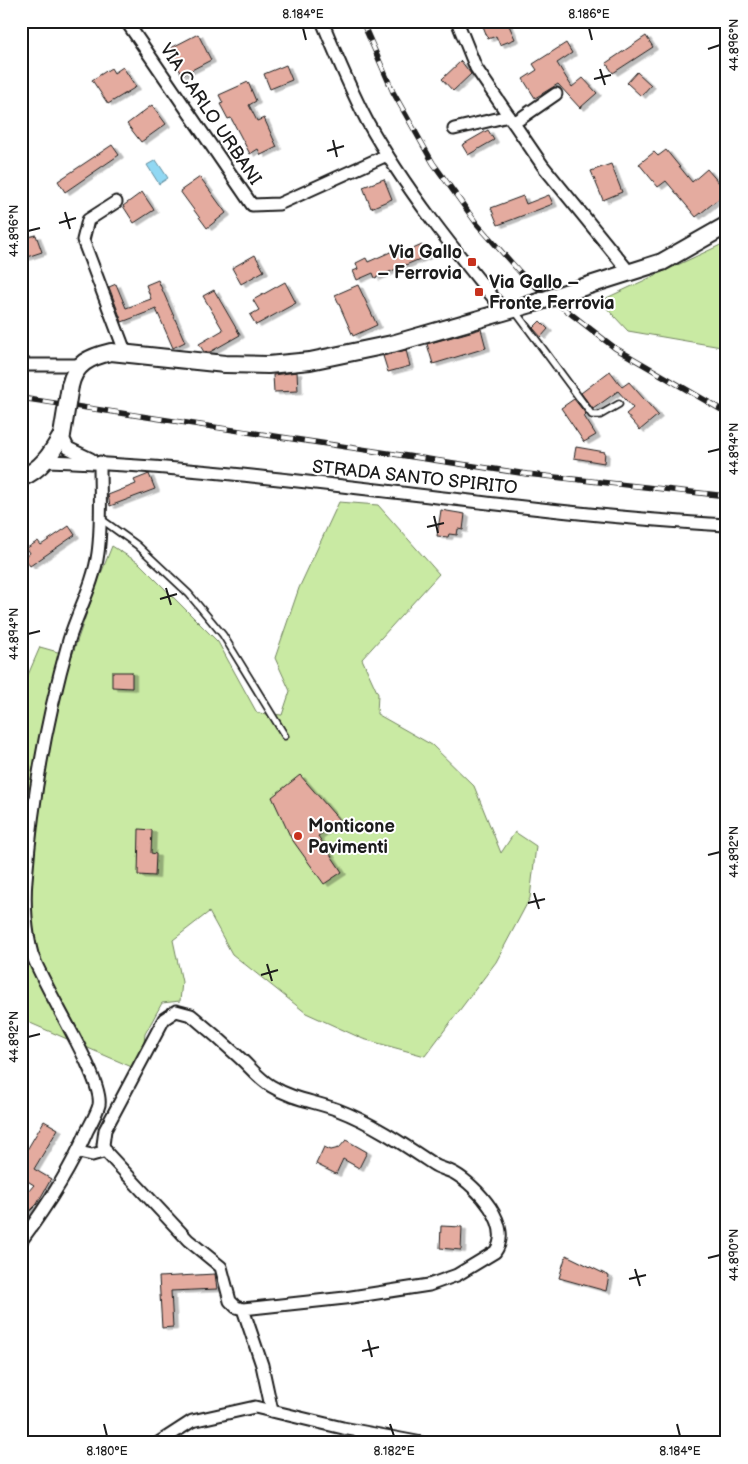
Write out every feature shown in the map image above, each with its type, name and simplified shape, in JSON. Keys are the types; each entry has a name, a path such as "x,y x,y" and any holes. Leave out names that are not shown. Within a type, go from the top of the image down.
{"street":[{"name":"VIA CARLO URBANI","path":"126,21 252,205 279,204 387,155"},
{"path":"322,21 348,82 387,155 440,230 509,310"},
{"path":"457,21 465,46 476,68 561,189 630,273"},
{"path":"454,129 512,119 556,94"},
{"path":"116,202 88,220 83,240 126,354"},
{"path":"21,366 79,365 95,356 111,352 268,366 302,362 392,344 535,303 630,273 662,262 727,225"},
{"path":"21,478 43,463 62,435 70,386 73,375 79,365"},
{"name":"STRADA SANTO SPIRITO","path":"62,435 68,448 100,462"},
{"path":"21,1241 45,1209 79,1152 99,1103 95,1082 44,982 32,953 27,923 26,881 33,810 49,726 70,639 98,554 100,462"},
{"name":"STRADA SANTO SPIRITO","path":"43,463 100,462 473,502 727,524"},
{"path":"181,1011 191,1015 268,1085 303,1101 337,1109 359,1119 440,1168 454,1173 481,1197 498,1222 501,1238 495,1252 443,1281 345,1298 243,1309 236,1307 230,1301 221,1267 188,1240 106,1151 102,1142 105,1130 164,1019 171,1013 181,1011"},
{"path":"79,1152 88,1155 106,1151"},
{"path":"243,1309 262,1365 272,1411"},
{"path":"158,1443 192,1421 256,1407 343,1428 422,1443"}],"lane":[{"path":"509,310 592,415 600,415 619,404"},
{"path":"99,518 137,544 189,594 223,635 285,736"}],"green space":[{"path":"727,242 727,348 628,331 600,301"},
{"path":"339,502 378,505 439,574 362,659 378,694 377,714 432,745 474,786 501,853 515,832 536,846 530,898 496,962 425,1056 363,1039 306,1013 232,954 209,912 173,940 182,982 180,1001 162,1003 145,1034 143,1052 134,1068 21,1019 21,691 40,647 72,656 112,546 139,563 218,642 257,713 282,715 290,691 275,658 299,588"}],"water":[{"path":"156,160 168,178 159,184 147,165"}],"building":[{"path":"481,21 507,21 515,39 500,45 496,36 488,39"},
{"path":"198,34 211,60 182,75 169,49"},
{"path":"646,36 653,47 613,73 606,63"},
{"path":"566,43 572,53 557,63 572,87 583,78 597,93 580,108 558,84 535,98 523,79 537,70 533,64"},
{"path":"461,61 471,74 453,91 442,79"},
{"path":"286,65 292,80 270,89 264,74"},
{"path":"123,67 136,87 108,104 92,80 111,68 114,73"},
{"path":"637,72 651,85 641,96 627,83"},
{"path":"248,82 256,101 249,105 257,121 264,118 277,147 261,155 258,149 250,154 231,118 228,119 220,104 223,103 219,95"},
{"path":"152,105 166,124 141,142 127,124"},
{"path":"488,130 494,140 468,155 462,145"},
{"path":"112,145 119,155 65,192 58,181"},
{"path":"666,150 692,182 707,169 727,192 696,217 666,181 658,187 639,164 654,152 658,156"},
{"path":"611,164 622,192 603,200 591,171"},
{"path":"200,177 226,213 207,228 180,191"},
{"path":"384,179 392,199 371,208 363,187"},
{"path":"142,192 154,210 134,223 123,206"},
{"path":"549,195 553,204 498,225 491,208 523,196 526,204"},
{"path":"36,235 42,252 21,259 21,239"},
{"path":"422,245 427,256 375,278 373,273 357,280 353,271 358,269 356,263 366,258 368,262 397,249 399,255"},
{"path":"255,255 264,271 241,284 232,268"},
{"path":"158,280 185,342 173,348 156,309 122,322 109,287 116,284 126,308 151,299 146,285"},
{"path":"285,282 296,303 256,325 250,315 259,310 253,300"},
{"path":"358,285 377,325 353,336 335,295"},
{"path":"214,290 240,335 210,352 204,352 199,344 223,330 203,296"},
{"path":"540,321 548,329 541,337 533,328"},
{"path":"481,329 486,348 433,364 427,344"},
{"path":"406,350 410,366 388,372 383,356"},
{"path":"610,371 622,387 629,382 658,415 640,430 626,414 633,408 618,391 593,409 581,393"},
{"path":"297,372 298,391 274,392 273,375"},
{"path":"574,399 586,414 584,416 596,435 584,442 561,408"},
{"path":"576,447 605,452 604,463 574,458"},
{"path":"149,474 155,489 110,506 108,495 136,484 134,480"},
{"path":"441,510 465,514 463,530 458,529 457,535 449,534 448,537 437,536"},
{"path":"69,526 75,535 30,566 24,557 30,553 27,548 38,541 41,545"},
{"path":"112,672 132,672 132,688 112,687"},
{"name":"Monticone Pavimenti","path":"300,775 340,821 318,836 342,872 324,884 291,838 272,797"},
{"path":"139,829 152,830 151,853 156,854 155,876 138,875"},
{"path":"44,1121 58,1129 34,1169 51,1179 37,1204 26,1215 21,1212 21,1200 34,1185 21,1177 21,1160"},
{"path":"346,1140 367,1152 359,1168 343,1159 336,1174 316,1164 324,1147 331,1150 339,1148"},
{"path":"441,1226 462,1227 461,1250 440,1248"},
{"path":"566,1255 609,1276 606,1291 559,1278"},
{"path":"215,1274 217,1289 171,1291 173,1327 162,1328 159,1277"}],"railway":[{"path":"362,21 393,92 433,163 477,224 526,279 615,348 727,413"},
{"path":"21,398 527,474 727,496"}],"place":[{"name":"Via Gallo – Ferrovia","path":"472,262"},
{"name":"Via Gallo – Fronte Ferrovia","path":"479,292"},
{"name":"Monticone Pavimenti","path":"298,836"}]}
